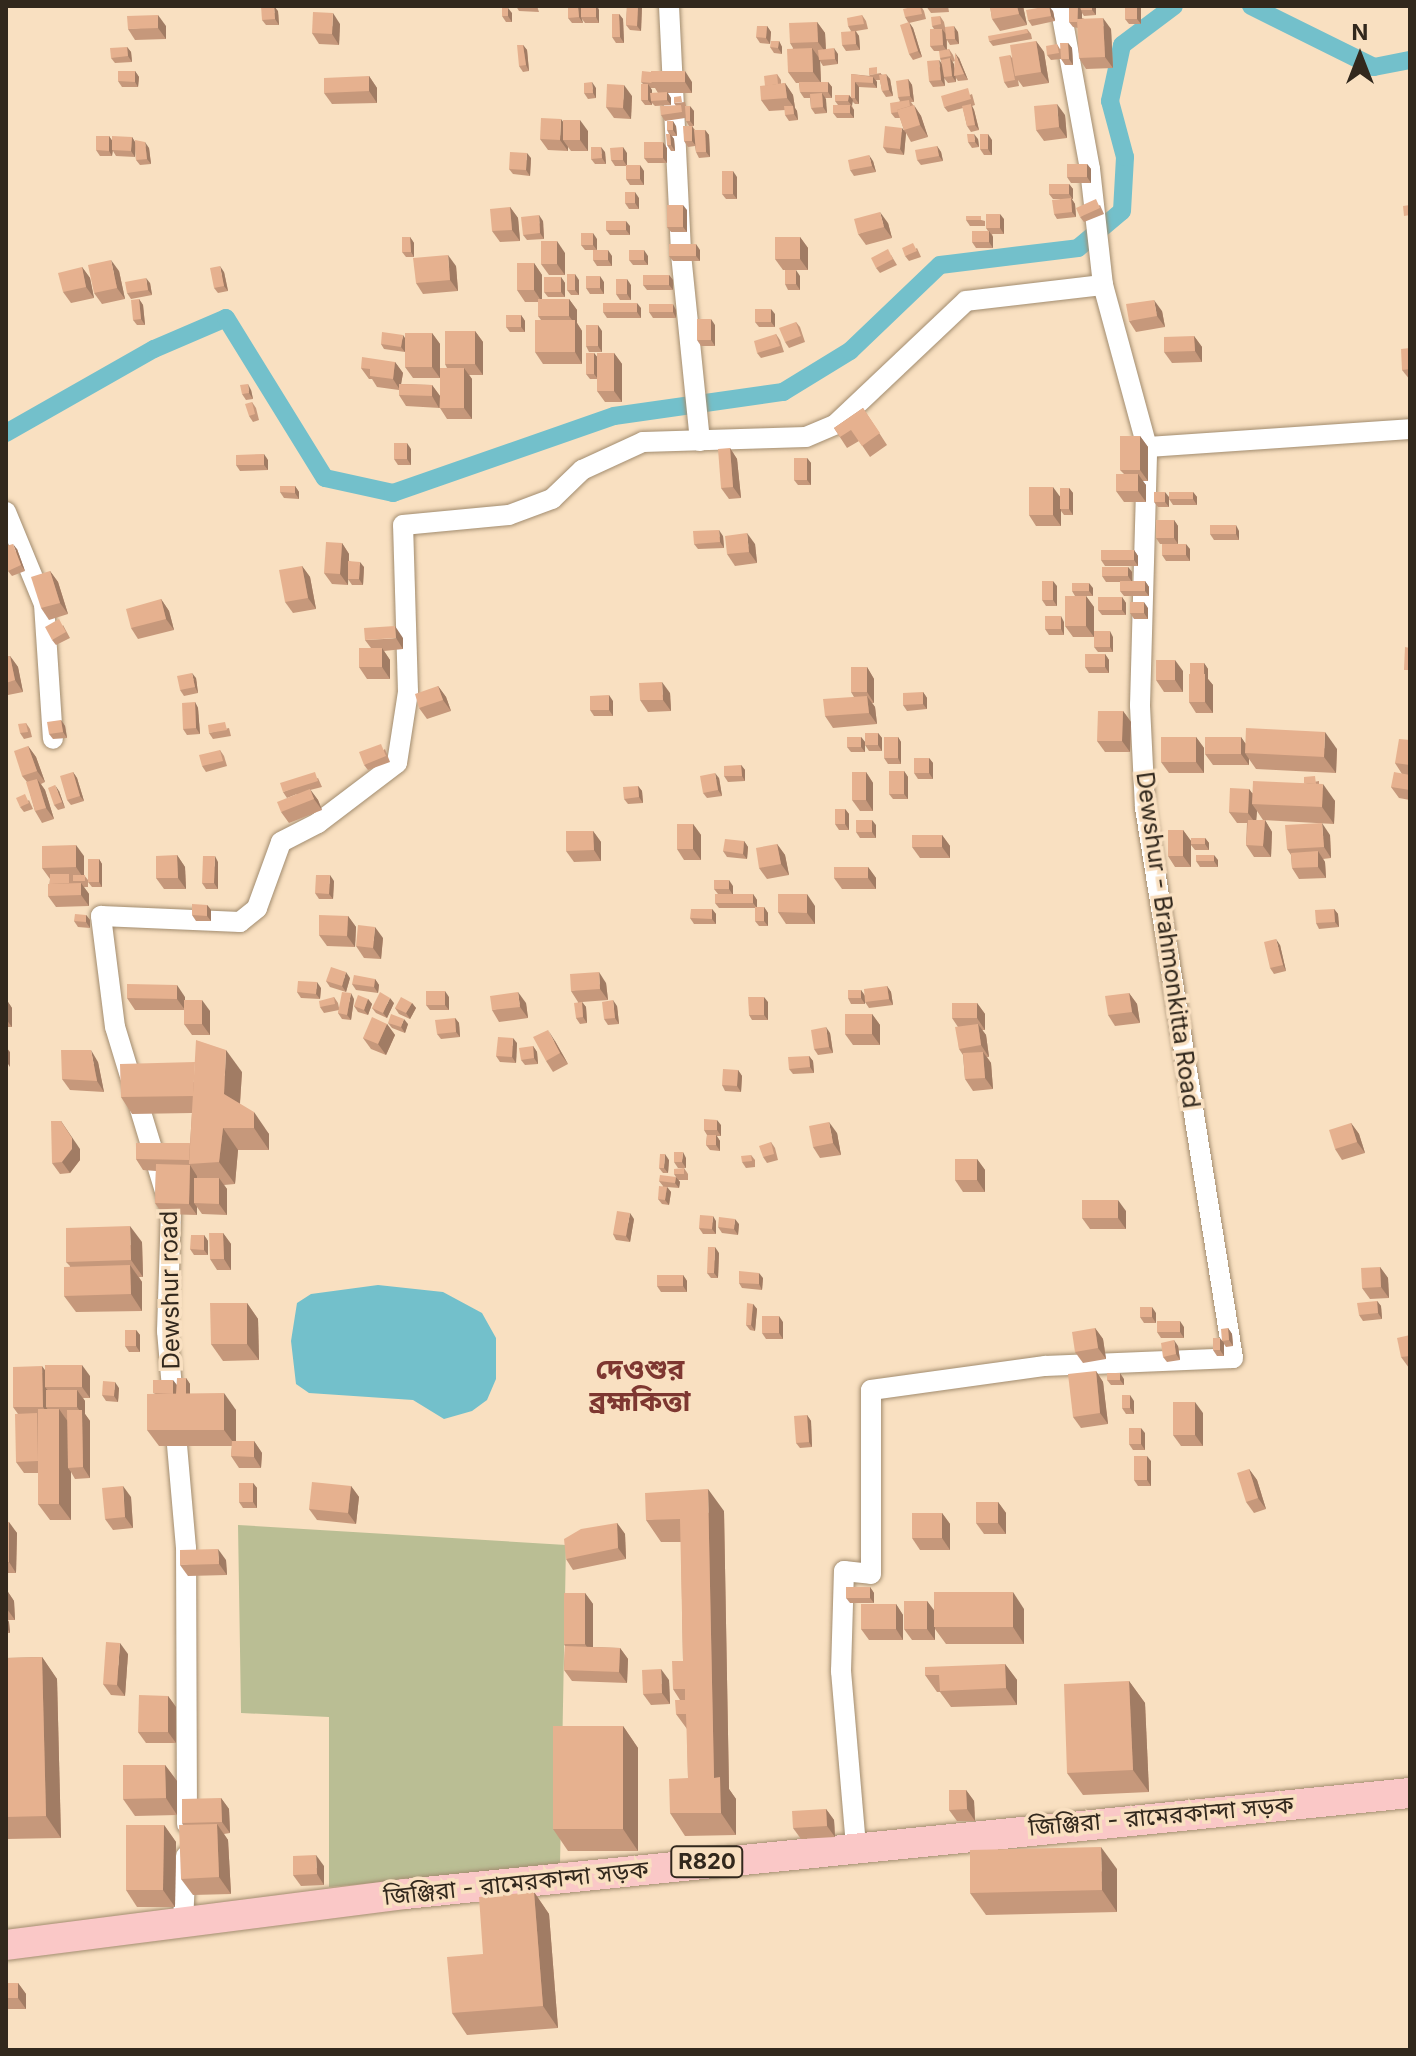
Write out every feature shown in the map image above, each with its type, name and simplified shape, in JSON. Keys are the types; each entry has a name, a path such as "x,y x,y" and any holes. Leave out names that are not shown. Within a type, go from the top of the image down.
{"main road":[{"name":"জিঞ্জিরা - রামেরকান্দা সড়ক","path":"6,1945 856,1846 1410,1793"}],"street":[{"path":"669,6 681,254 697,378 700,441 806,437 836,424 966,301 1103,285"},
{"name":"Dewshur - Brahmonkitta Road","path":"856,1846 841,1671 844,1571 871,1574 871,1390 1007,1375 1045,1366 1233,1358 1145,808 1140,705 1147,447 1103,285 1090,169 1060,6"},
{"path":"1147,447 1410,429"},
{"name":"Dewshur road","path":"183,1923 189,1767 186,1548 167,1331 171,1211 115,1027 101,916 240,922 257,908 281,842 318,823 397,763 408,692 403,525 509,515 552,499 582,470 643,442 700,441"},
{"path":"6,512 44,604 53,739"}],"green space":[{"path":"238,1525 566,1545 560,1866 329,1887 329,1717 241,1713"}],"water":[{"path":"378,1285 443,1292 482,1313 496,1338 496,1379 487,1400 472,1411 444,1419 413,1400 309,1393 296,1384 291,1341 297,1303 311,1294"}],"building":[{"path":"261,6 274,6 275,19 262,20"},
{"path":"568,6 578,6 579,17 568,18"},
{"path":"581,6 596,6 596,17 581,17"},
{"path":"627,6 638,6 637,26 626,25"},
{"path":"920,6 922,14 905,17 903,9"},
{"path":"990,6 1017,6 1019,14 992,19"},
{"path":"1049,6 1051,16 1028,20 1026,10"},
{"path":"1069,6 1078,6 1077,22 1069,22"},
{"path":"1080,6 1092,6 1092,10 1081,10"},
{"path":"1125,6 1137,6 1137,19 1125,19"},
{"path":"502,7 508,8 508,16 502,16"},
{"path":"313,12 333,13 332,34 312,33"},
{"path":"612,14 619,14 620,37 612,37"},
{"path":"158,15 158,28 128,29 127,16"},
{"path":"862,15 864,24 848,26 847,18"},
{"path":"940,16 941,24 932,26 931,17"},
{"path":"1103,18 1105,57 1079,58 1077,19"},
{"path":"817,22 818,42 790,43 789,23"},
{"path":"909,22 918,51 909,54 900,25"},
{"path":"757,26 767,26 766,38 756,37"},
{"path":"954,26 955,39 946,39 945,27"},
{"path":"930,29 942,29 943,45 930,46"},
{"path":"1027,29 1028,33 989,41 988,36"},
{"path":"855,31 856,44 842,45 841,32"},
{"path":"771,41 779,41 778,48 770,47"},
{"path":"1036,41 1041,72 1015,76 1010,45"},
{"path":"1060,43 1068,43 1069,59 1061,59"},
{"path":"1057,44 1059,53 1047,55 1046,46"},
{"path":"517,45 523,45 526,65 519,66"},
{"path":"127,47 128,56 111,58 110,48"},
{"path":"812,48 813,72 788,72 787,49"},
{"path":"834,48 835,59 819,60 818,50"},
{"path":"949,49 951,56 940,58 939,51"},
{"path":"955,53 964,74 954,76"},
{"path":"1010,55 1015,80 1004,82 999,57"},
{"path":"950,58 952,76 944,77 941,60"},
{"path":"939,60 941,80 929,81 927,61"},
{"path":"877,67 877,74 869,75 869,68"},
{"path":"118,71 135,71 135,82 118,81"},
{"path":"642,71 651,72 652,83 641,82"},
{"path":"651,71 685,71 685,82 651,82"},
{"path":"777,74 778,84 765,86 764,76"},
{"path":"851,74 873,77 873,83 855,82 855,98 851,98"},
{"path":"886,74 889,90 882,91 879,75"},
{"path":"369,76 369,91 324,93 324,78"},
{"path":"908,79 910,96 898,97 896,81"},
{"path":"592,82 593,93 584,93 584,83"},
{"path":"799,82 828,82 828,92 800,92"},
{"path":"785,83 787,98 761,100 760,86"},
{"path":"607,84 624,85 623,108 606,107"},
{"path":"641,84 648,84 648,100 641,100"},
{"path":"968,88 971,99 944,107 941,96"},
{"path":"667,92 667,100 651,101 650,93"},
{"path":"822,93 823,107 811,108 810,94"},
{"path":"835,95 849,95 848,101 835,101"},
{"path":"681,96 682,102 674,103 674,97"},
{"path":"909,100 910,106 891,113 890,103"},
{"path":"971,104 975,125 967,126 962,106"},
{"path":"1057,104 1059,127 1036,130 1034,106"},
{"path":"681,105 682,112 661,115 660,106"},
{"path":"833,105 850,105 850,113 833,113"},
{"path":"914,105 920,125 904,130 897,110"},
{"path":"685,106 690,106 690,121 686,121"},
{"path":"784,106 793,106 794,114 785,115"},
{"path":"541,118 561,119 560,140 540,139"},
{"path":"563,120 580,120 580,140 563,140"},
{"path":"667,121 673,121 673,130 667,130"},
{"path":"683,126 692,126 692,141 684,141"},
{"path":"885,126 902,128 900,149 883,147"},
{"path":"694,130 705,130 706,152 696,152"},
{"path":"666,134 670,134 671,145 667,145"},
{"path":"967,134 974,134 975,142 968,142"},
{"path":"980,134 988,134 988,149 980,149"},
{"path":"96,136 109,136 109,151 96,150"},
{"path":"112,136 132,137 131,151 112,150"},
{"path":"135,140 145,142 147,159 136,160"},
{"path":"644,142 663,142 663,158 644,158"},
{"path":"937,146 939,156 917,160 915,150"},
{"path":"591,147 601,147 602,158 591,159"},
{"path":"623,147 623,160 611,160 610,148"},
{"path":"510,152 527,153 526,170 509,169"},
{"path":"869,155 872,166 850,170 848,160"},
{"path":"1067,164 1087,164 1087,177 1067,177"},
{"path":"626,165 640,165 640,179 626,179"},
{"path":"722,171 733,171 733,194 722,194"},
{"path":"1049,184 1069,184 1069,194 1049,194"},
{"path":"625,192 635,192 635,203 625,203"},
{"path":"1071,198 1072,212 1054,214 1052,200"},
{"path":"1096,199 1100,208 1080,217 1076,208"},
{"path":"667,205 683,205 683,227 667,227"},
{"path":"1410,205 1410,215 1404,216 1403,206"},
{"path":"510,207 512,230 492,231 490,209"},
{"path":"880,212 884,227 858,234 854,219"},
{"path":"986,214 1000,214 1000,228 986,228"},
{"path":"539,215 540,233 523,235 521,217"},
{"path":"966,216 981,216 981,220 966,220"},
{"path":"606,221 626,221 626,230 606,230"},
{"path":"972,231 989,231 989,242 972,242"},
{"path":"581,233 593,233 593,245 581,245"},
{"path":"402,237 410,237 411,252 402,252"},
{"path":"775,237 800,237 800,259 775,259"},
{"path":"541,241 557,241 557,264 541,264"},
{"path":"913,243 917,251 905,256 902,248"},
{"path":"669,244 696,244 696,256 669,256"},
{"path":"888,249 893,259 876,268 871,258"},
{"path":"593,250 608,250 608,260 593,260"},
{"path":"629,250 644,250 644,260 629,260"},
{"path":"448,255 450,280 416,283 413,258"},
{"path":"111,260 117,288 94,293 88,265"},
{"path":"517,263 534,263 534,290 517,290"},
{"path":"220,266 224,286 214,288 210,268"},
{"path":"82,267 86,287 63,292 58,273"},
{"path":"785,270 796,270 796,284 785,284"},
{"path":"567,274 575,274 575,290 567,290"},
{"path":"643,275 669,275 669,285 643,285"},
{"path":"586,276 600,276 600,288 586,288"},
{"path":"544,277 561,277 561,292 544,292"},
{"path":"146,278 148,290 127,293 125,282"},
{"path":"616,279 627,279 627,294 616,294"},
{"path":"139,299 141,319 133,320 131,300"},
{"path":"538,299 569,299 569,316 538,316"},
{"path":"1154,300 1157,316 1129,321 1126,304"},
{"path":"603,303 637,303 637,312 603,312"},
{"path":"649,304 673,304 673,312 649,312"},
{"path":"755,309 771,309 771,322 755,322"},
{"path":"506,315 521,315 521,327 506,327"},
{"path":"697,319 711,319 711,340 697,340"},
{"path":"535,320 575,320 575,352 535,352"},
{"path":"796,322 801,336 785,342 779,328"},
{"path":"586,325 598,325 598,346 586,346"},
{"path":"445,331 475,331 475,364 445,364"},
{"path":"382,332 403,335 401,347 381,344"},
{"path":"405,333 432,333 432,367 405,367"},
{"path":"776,334 780,346 757,353 754,341"},
{"path":"1194,336 1195,351 1164,352 1164,337"},
{"path":"1410,348 1410,369 1402,370 1401,349"},
{"path":"586,353 594,353 594,374 586,374"},
{"path":"597,353 614,353 614,391 597,391"},
{"path":"362,357 395,362 393,379 370,376 370,369 361,368"},
{"path":"440,368 464,368 464,408 440,408"},
{"path":"248,384 249,393 242,394 240,385"},
{"path":"399,384 432,385 432,396 399,395"},
{"path":"252,402 255,414 249,416 245,404"},
{"path":"863,408 880,433 862,446 851,430 840,437 834,428"},
{"path":"1120,436 1140,436 1140,470 1120,470"},
{"path":"394,443 407,443 407,459 394,459"},
{"path":"730,448 733,487 721,488 718,449"},
{"path":"264,454 264,465 236,465 236,455"},
{"path":"794,458 807,458 807,480 794,480"},
{"path":"1116,474 1138,474 1138,491 1116,491"},
{"path":"280,486 295,486 295,493 280,492"},
{"path":"1029,487 1053,487 1053,515 1029,515"},
{"path":"1060,488 1069,488 1069,509 1060,509"},
{"path":"1154,492 1165,492 1165,502 1154,502"},
{"path":"1169,492 1193,492 1193,499 1169,499"},
{"path":"1156,520 1174,520 1174,538 1156,538"},
{"path":"1210,525 1236,525 1236,534 1210,534"},
{"path":"719,530 720,542 694,544 693,531"},
{"path":"747,533 749,552 727,554 725,536"},
{"path":"326,542 342,543 340,574 324,573"},
{"path":"13,544 21,565 8,571 6,546"},
{"path":"1162,544 1186,544 1186,555 1162,555"},
{"path":"1101,550 1134,550 1134,560 1101,560"},
{"path":"348,561 360,562 359,579 348,579"},
{"path":"302,566 308,598 285,602 279,570"},
{"path":"1102,567 1128,567 1128,576 1102,576"},
{"path":"50,571 60,603 41,608 31,577"},
{"path":"1042,581 1053,581 1053,600 1042,600"},
{"path":"1120,581 1145,581 1145,591 1120,591"},
{"path":"1072,583 1089,583 1089,591 1072,591"},
{"path":"1065,596 1086,596 1086,626 1065,626"},
{"path":"1098,597 1122,597 1122,610 1098,610"},
{"path":"161,599 166,619 131,628 126,609"},
{"path":"1130,602 1144,602 1144,613 1130,613"},
{"path":"1045,616 1061,616 1061,629 1045,629"},
{"path":"59,619 66,632 52,640 45,627"},
{"path":"395,626 396,638 365,640 364,628"},
{"path":"1094,631 1110,631 1110,647 1094,647"},
{"path":"1405,647 1410,648 1410,670 1404,670"},
{"path":"359,648 382,648 382,667 359,667"},
{"path":"1085,654 1105,654 1105,667 1085,667"},
{"path":"10,656 15,680 6,683 6,657"},
{"path":"1156,660 1175,660 1175,680 1156,680"},
{"path":"1190,663 1204,663 1204,674 1190,674"},
{"path":"851,667 867,667 867,692 851,692"},
{"path":"192,673 195,687 180,690 177,676"},
{"path":"1189,674 1205,674 1205,702 1189,702"},
{"path":"662,682 663,700 640,700 639,683"},
{"path":"438,686 443,700 419,708 415,694"},
{"path":"923,692 923,704 903,705 903,693"},
{"path":"609,695 609,710 590,710 590,696"},
{"path":"867,696 869,713 825,716 823,699"},
{"path":"195,702 196,728 183,729 182,703"},
{"path":"1098,711 1123,711 1122,741 1097,741"},
{"path":"61,720 63,732 49,734 47,722"},
{"path":"225,722 227,730 209,733 208,725"},
{"path":"26,723 28,732 20,733 18,724"},
{"path":"1246,728 1325,732 1324,757 1245,753"},
{"path":"865,733 878,733 878,745 865,745"},
{"path":"847,737 861,737 861,747 847,747"},
{"path":"884,737 898,737 898,758 884,758"},
{"path":"1161,737 1196,737 1196,762 1161,762"},
{"path":"1205,737 1241,737 1241,754 1205,754"},
{"path":"1399,739 1410,740 1410,765 1395,763"},
{"path":"381,744 386,756 364,765 359,752"},
{"path":"28,746 37,771 22,776 14,751"},
{"path":"220,750 223,761 202,766 199,755"},
{"path":"914,758 929,758 929,773 914,773"},
{"path":"741,765 742,776 724,776 724,766"},
{"path":"889,771 904,771 904,794 889,794"},
{"path":"73,772 80,796 67,800 60,776"},
{"path":"315,772 318,781 283,792 280,783"},
{"path":"852,772 866,772 866,800 852,800"},
{"path":"1394,772 1410,775 1410,790 1391,787"},
{"path":"715,773 718,790 703,793 700,776"},
{"path":"1315,776 1316,784 1304,783 1304,777"},
{"path":"37,779 46,808 35,811 26,782"},
{"path":"1253,781 1323,784 1322,807 1252,804"},
{"path":"55,785 62,802 54,805 48,788"},
{"path":"638,786 639,797 624,799 623,787"},
{"path":"1230,788 1249,789 1248,813 1229,812"},
{"path":"310,789 314,799 281,812 277,802"},
{"path":"25,794 29,803 20,807 16,798"},
{"path":"835,809 845,809 845,824 835,824"},
{"path":"856,820 872,820 872,832 856,832"},
{"path":"1248,820 1265,820 1263,846 1246,845"},
{"path":"1322,823 1324,847 1287,849 1285,825"},
{"path":"677,824 693,824 693,849 677,849"},
{"path":"1168,830 1183,830 1183,856 1168,856"},
{"path":"566,831 593,831 594,850 566,851"},
{"path":"912,835 942,835 942,847 912,847"},
{"path":"1191,838 1205,838 1205,844 1191,844"},
{"path":"725,839 744,841 743,854 723,851"},
{"path":"777,844 781,864 759,868 756,848"},
{"path":"76,845 76,867 42,868 42,846"},
{"path":"1318,851 1318,867 1292,868 1291,853"},
{"path":"177,855 178,878 156,878 156,856"},
{"path":"1196,855 1214,855 1214,861 1196,861"},
{"path":"203,856 215,856 214,883 202,883"},
{"path":"88,859 99,859 99,882 88,882"},
{"path":"834,867 868,867 868,878 834,878"},
{"path":"50,874 69,874 69,883 50,884"},
{"path":"73,875 85,875 85,881 73,881"},
{"path":"316,875 330,875 329,894 315,893"},
{"path":"714,880 729,880 729,889 714,889"},
{"path":"81,883 81,895 48,896 48,884"},
{"path":"715,894 753,894 753,903 715,903"},
{"path":"778,894 807,894 807,913 778,912"},
{"path":"192,904 207,905 207,916 192,915"},
{"path":"755,907 764,907 764,921 755,921"},
{"path":"691,909 712,909 712,919 690,918"},
{"path":"1334,909 1335,922 1316,923 1315,910"},
{"path":"75,914 86,915 86,922 74,921"},
{"path":"319,915 348,916 347,936 319,935"},
{"path":"358,925 375,927 373,948 356,946"},
{"path":"1276,939 1283,965 1270,968 1264,942"},
{"path":"331,967 346,972 342,986 326,981"},
{"path":"599,972 600,989 571,991 570,974"},
{"path":"354,975 375,979 374,987 352,984"},
{"path":"298,981 317,982 316,994 297,992"},
{"path":"127,984 177,985 177,999 127,998"},
{"path":"887,986 889,999 865,1002 864,989"},
{"path":"848,990 861,990 861,998 848,998"},
{"path":"426,991 445,991 445,1005 426,1005"},
{"path":"342,992 351,993 347,1015 338,1013"},
{"path":"380,992 390,998 383,1013 372,1008"},
{"path":"518,992 520,1007 492,1010 490,996"},
{"path":"1129,993 1132,1012 1108,1015 1105,996"},
{"path":"358,995 368,999 364,1010 354,1006"},
{"path":"334,997 335,1004 320,1007 319,1001"},
{"path":"401,997 412,1003 406,1013 395,1008"},
{"path":"748,997 764,997 764,1015 749,1015"},
{"path":"184,1000 202,1000 202,1024 184,1024"},
{"path":"613,1000 615,1018 604,1019 602,1002"},
{"path":"582,1002 583,1017 576,1018 574,1003"},
{"path":"952,1003 977,1003 977,1018 952,1018"},
{"path":"391,1014 404,1019 401,1027 388,1023"},
{"path":"845,1014 872,1014 872,1034 845,1034"},
{"path":"372,1017 387,1024 378,1044 363,1038"},
{"path":"455,1018 456,1032 437,1034 435,1020"},
{"path":"978,1024 981,1045 959,1049 955,1027"},
{"path":"826,1027 829,1047 814,1049 811,1030"},
{"path":"548,1030 560,1053 546,1061 533,1037"},
{"path":"498,1037 513,1038 512,1057 496,1056"},
{"path":"196,1040 226,1050 224,1094 254,1112 254,1128 223,1128 219,1162 189,1164"},
{"path":"533,1046 534,1058 521,1060 519,1048"},
{"path":"61,1050 91,1050 97,1081 62,1079"},
{"path":"983,1052 985,1078 965,1079 963,1053"},
{"path":"809,1056 810,1067 789,1069 788,1057"},
{"path":"195,1062 193,1096 121,1097 120,1064"},
{"path":"723,1069 738,1070 737,1086 722,1085"},
{"path":"704,1119 717,1120 717,1130 704,1130"},
{"path":"51,1121 61,1121 72,1138 72,1149 62,1162 52,1163"},
{"path":"829,1122 833,1143 813,1147 809,1126"},
{"path":"1351,1123 1357,1142 1335,1149 1329,1130"},
{"path":"707,1135 716,1135 716,1145 706,1145"},
{"path":"771,1142 774,1154 763,1157 759,1146"},
{"path":"136,1143 190,1143 189,1160 136,1159"},
{"path":"674,1152 683,1152 682,1162 674,1162"},
{"path":"660,1154 665,1154 664,1168 659,1168"},
{"path":"751,1155 752,1161 742,1162 741,1156"},
{"path":"955,1159 977,1159 977,1180 955,1180"},
{"path":"156,1164 190,1165 189,1204 155,1203"},
{"path":"684,1168 684,1174 674,1174 674,1169"},
{"path":"660,1175 676,1177 675,1183 659,1181"},
{"path":"194,1178 219,1178 219,1204 194,1203"},
{"path":"659,1186 667,1187 665,1200 658,1199"},
{"path":"1082,1200 1118,1200 1118,1218 1082,1218"},
{"path":"617,1211 630,1213 626,1236 613,1234"},
{"path":"700,1215 713,1216 712,1229 699,1228"},
{"path":"719,1217 735,1219 734,1229 718,1227"},
{"path":"130,1226 131,1260 66,1262 66,1228"},
{"path":"209,1233 223,1233 224,1259 210,1259"},
{"path":"191,1235 204,1235 204,1250 190,1249"},
{"path":"708,1247 715,1247 714,1273 707,1273"},
{"path":"130,1265 131,1294 64,1296 64,1267"},
{"path":"1380,1267 1381,1287 1362,1288 1361,1268"},
{"path":"739,1271 759,1273 759,1284 739,1283"},
{"path":"657,1275 683,1275 683,1286 657,1286"},
{"path":"1377,1301 1378,1313 1359,1315 1357,1303"},
{"path":"210,1303 247,1303 247,1344 211,1344"},
{"path":"747,1303 753,1304 751,1325 746,1325"},
{"path":"1140,1307 1152,1307 1152,1317 1140,1317"},
{"path":"762,1316 779,1316 779,1333 762,1333"},
{"path":"1157,1321 1180,1321 1180,1332 1157,1332"},
{"path":"1095,1328 1098,1348 1075,1352 1072,1332"},
{"path":"1228,1328 1229,1340 1222,1341 1221,1329"},
{"path":"125,1330 136,1330 136,1346 125,1346"},
{"path":"1410,1335 1410,1356 1401,1357 1397,1338"},
{"path":"1213,1338 1220,1338 1220,1350 1213,1350"},
{"path":"1174,1340 1176,1354 1163,1357 1161,1343"},
{"path":"45,1365 82,1365 82,1387 45,1387"},
{"path":"42,1366 43,1407 13,1407 13,1367"},
{"path":"1096,1371 1100,1413 1073,1417 1068,1374"},
{"path":"1107,1373 1120,1373 1120,1380 1107,1380"},
{"path":"177,1378 186,1378 186,1394 176,1394"},
{"path":"153,1380 173,1380 173,1394 153,1393"},
{"path":"103,1381 115,1382 114,1396 102,1395"},
{"path":"46,1390 77,1390 77,1407 46,1407"},
{"path":"224,1393 224,1430 147,1430 147,1394"},
{"path":"1122,1395 1130,1395 1130,1408 1122,1408"},
{"path":"1173,1402 1195,1402 1195,1435 1173,1435"},
{"path":"38,1409 59,1409 59,1504 38,1504"},
{"path":"67,1410 82,1410 83,1467 68,1468"},
{"path":"37,1413 38,1461 16,1462 15,1414"},
{"path":"807,1415 809,1442 796,1443 794,1416"},
{"path":"1129,1428 1141,1428 1141,1444 1129,1444"},
{"path":"232,1441 254,1441 254,1457 231,1456"},
{"path":"1134,1456 1147,1456 1147,1480 1134,1480"},
{"path":"1249,1469 1258,1498 1246,1502 1237,1473"},
{"path":"312,1482 351,1486 348,1513 309,1509"},
{"path":"239,1483 253,1483 253,1502 239,1502"},
{"path":"123,1486 125,1517 105,1519 102,1488"},
{"path":"708,1489 714,1778 720,1777 721,1813 670,1813 669,1779 688,1778 686,1714 676,1714 675,1700 685,1700 685,1689 673,1689 672,1661 683,1661 680,1519 646,1520 645,1493"},
{"path":"976,1502 998,1502 998,1523 976,1523"},
{"path":"912,1513 942,1513 942,1538 912,1538"},
{"path":"6,1522 9,1522 9,1562 6,1562"},
{"path":"617,1523 618,1548 566,1559 564,1539 581,1529"},
{"path":"218,1549 219,1564 180,1565 180,1550"},
{"path":"846,1587 870,1587 870,1598 846,1598"},
{"path":"934,1592 1013,1592 1013,1627 934,1627"},
{"path":"564,1593 585,1593 585,1644 564,1644"},
{"path":"904,1601 927,1601 927,1629 904,1629"},
{"path":"861,1604 896,1604 896,1629 861,1629"},
{"path":"106,1642 120,1643 117,1685 103,1684"},
{"path":"565,1646 620,1648 619,1672 564,1670"},
{"path":"42,1657 46,1816 6,1817 6,1658"},
{"path":"1005,1664 1006,1688 940,1691 939,1675 925,1675 925,1667"},
{"path":"661,1669 662,1693 643,1694 642,1670"},
{"path":"1129,1681 1133,1770 1067,1773 1064,1684"},
{"path":"139,1695 168,1696 168,1732 138,1732"},
{"path":"553,1726 623,1726 623,1829 553,1829"},
{"path":"123,1765 165,1765 166,1798 123,1799"},
{"path":"949,1790 966,1790 967,1809 949,1810"},
{"path":"221,1798 222,1822 182,1823 182,1799"},
{"path":"826,1809 827,1826 793,1828 792,1811"},
{"path":"217,1824 219,1877 181,1879 179,1825"},
{"path":"126,1825 164,1825 163,1890 126,1890"},
{"path":"1101,1847 1102,1890 970,1893 970,1850"},
{"path":"316,1855 317,1874 293,1875 293,1856"},
{"path":"534,1892 543,2006 452,2013 447,1957 483,1954 479,1897"},
{"path":"6,1983 18,1983 18,1998 6,1998"}],"waterway":[{"path":"6,433 154,349 226,318 325,478 393,493 614,416 783,392 850,351 940,265 1078,248 1122,211 1125,157 1110,101 1122,45 1174,6"},
{"path":"1251,6 1374,67 1410,60"}],"district":[{"name":"দেওশুর ব্রহ্মকিত্তা","path":"640,1385"}]}
